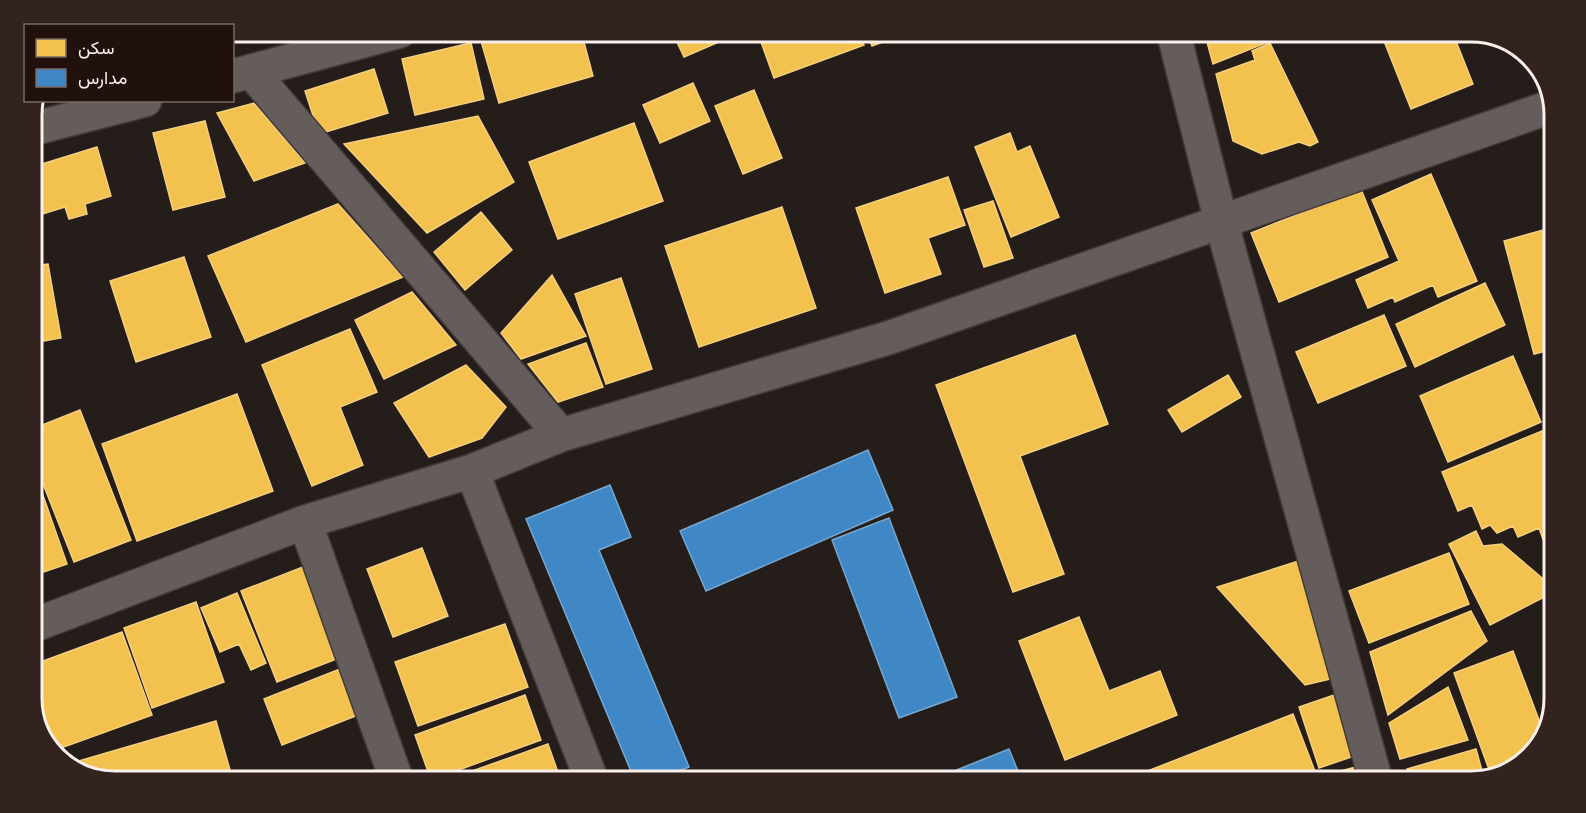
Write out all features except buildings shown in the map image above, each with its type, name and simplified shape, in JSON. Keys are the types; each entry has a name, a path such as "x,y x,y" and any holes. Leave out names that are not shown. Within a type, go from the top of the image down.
{"street":[{"path":"362,42 242,74 561,435"},
{"path":"1176,42 1221,221 1373,771"},
{"path":"42,126 137,102"},
{"path":"42,622 305,522 472,471 561,435 888,338 1544,109"},
{"path":"472,471 588,771"},
{"path":"305,522 393,771"}]}
